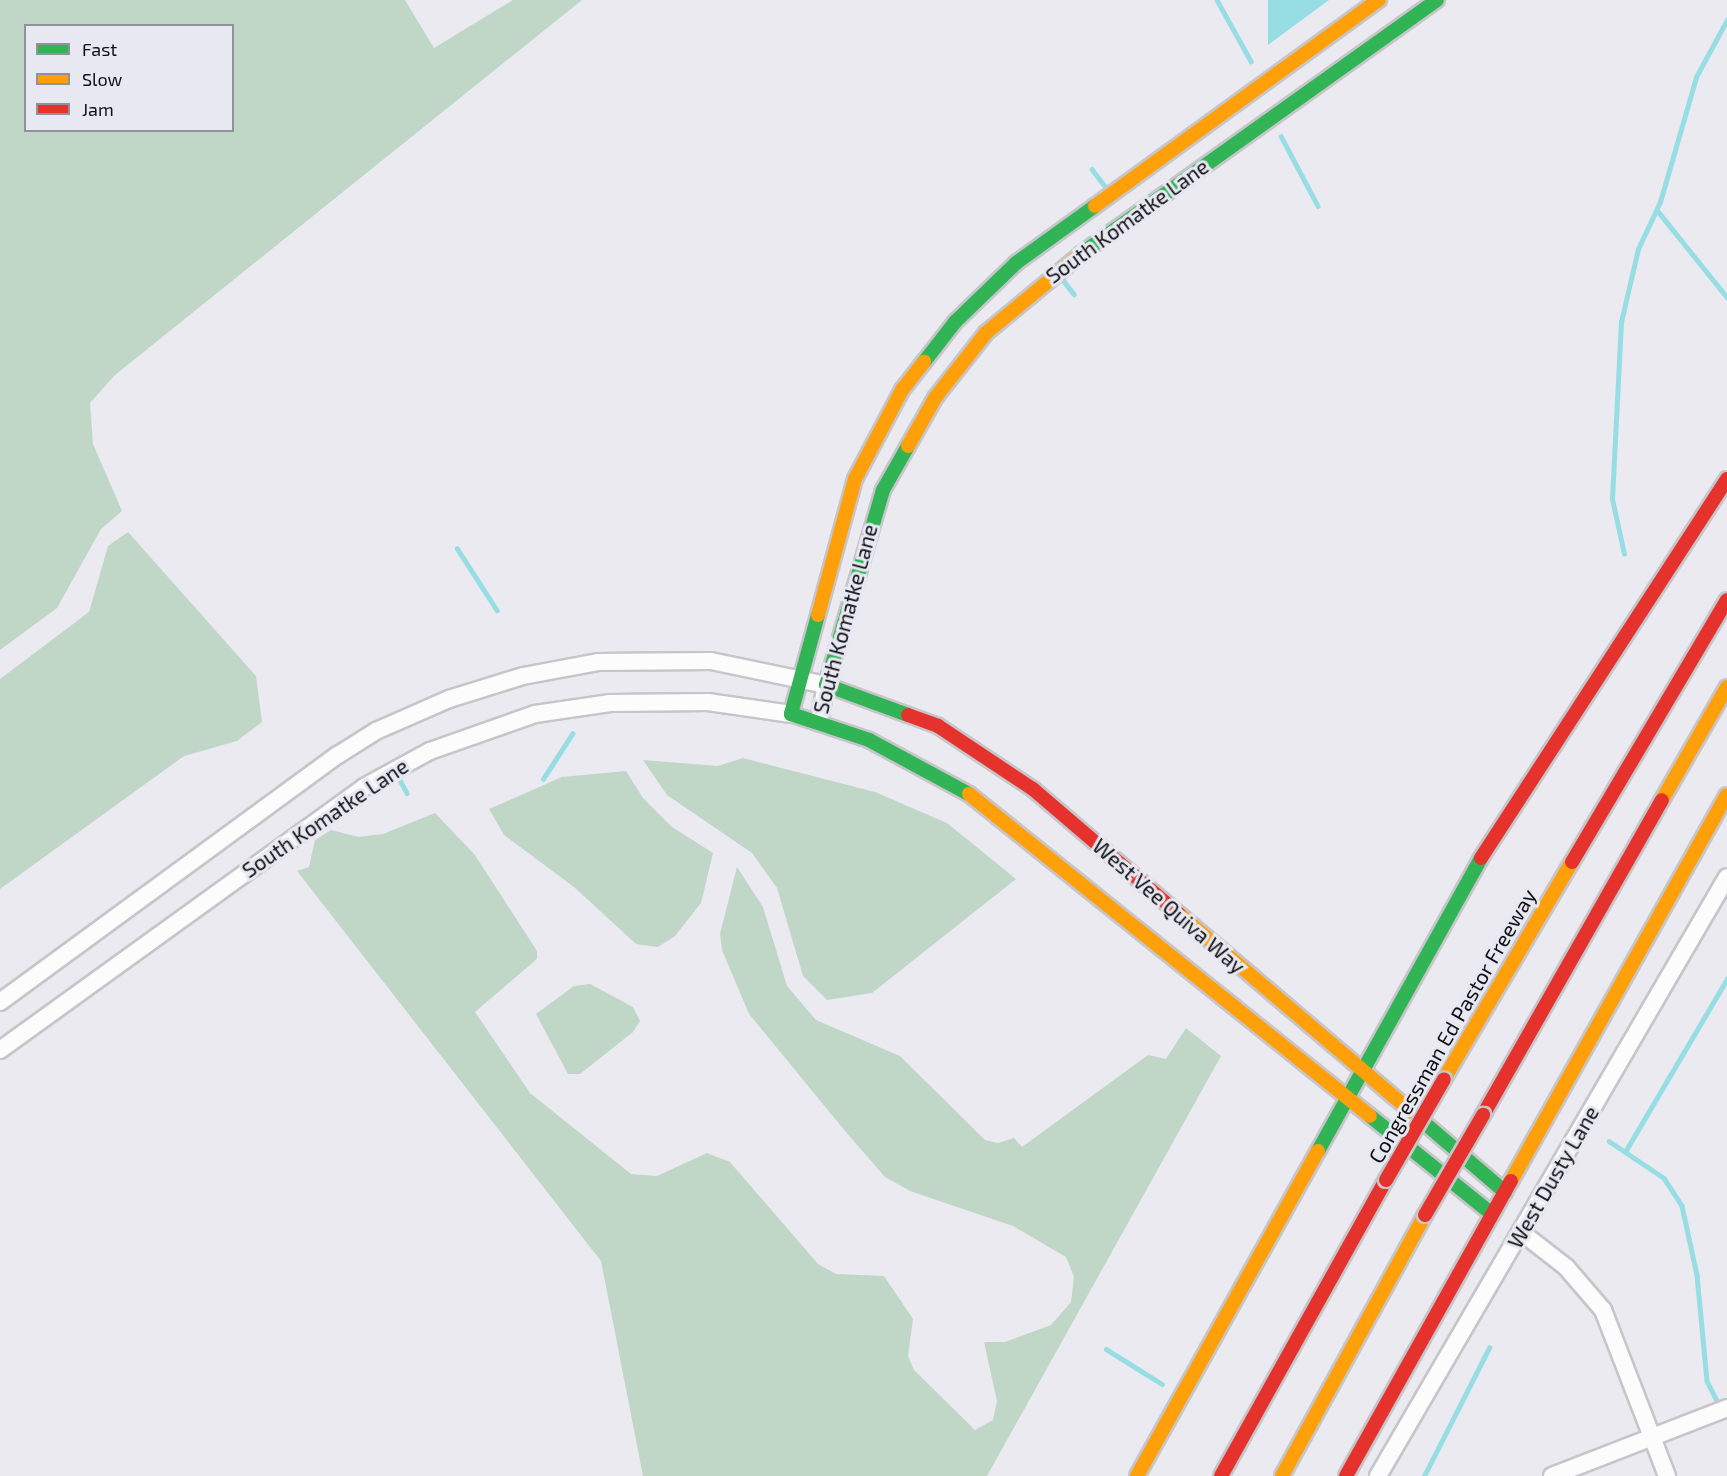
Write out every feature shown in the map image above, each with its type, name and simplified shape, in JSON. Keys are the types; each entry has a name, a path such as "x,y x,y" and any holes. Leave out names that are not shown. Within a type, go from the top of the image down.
{"main road":[{"name":"South Komatke Lane","path":"800,677 855,479 902,390 956,322 1016,263 1379,0"},
{"name":"South Komatke Lane","path":"826,685 883,490 934,398 986,333 1100,238 1437,0"},
{"path":"1137,1476 1364,1073 1488,845 1727,479"},
{"name":"Congressman Ed Pastor Freeway","path":"1221,1476 1444,1079 1727,600"},
{"path":"791,714 800,677"},
{"name":"West Vee Quiva Way","path":"826,685 938,726 1033,789 1505,1192"},
{"path":"1282,1476 1425,1215 1727,687"},
{"name":"South Komatke Lane","path":"791,714 819,723"},
{"name":"West Vee Quiva Way","path":"819,723 897,752 963,789 1492,1214"},
{"path":"1346,1476 1727,795"}],"street":[{"name":"South Komatke Lane","path":"0,1002 339,755 413,713 523,676 634,658 711,661 800,677"},
{"name":"West Vee Quiva Way","path":"800,677 826,685"},
{"name":"South Komatke Lane","path":"819,723 826,685"},
{"name":"South Komatke Lane","path":"0,1050 355,794 430,751 526,717 610,703 708,702 791,714"},
{"name":"West Dusty Lane","path":"1378,1476 1727,877"},
{"path":"1521,1232 1581,1281 1603,1310 1667,1476"},
{"path":"1552,1476 1727,1408"}],"green space":[{"path":"0,0 405,0 434,48 513,0 582,0 115,375 90,403 93,444 122,511 101,529 57,608 0,650"},
{"path":"128,532 256,676 262,722 237,741 184,756 0,889 0,679 89,612 108,546"},
{"path":"743,758 875,792 947,823 1016,879 872,993 827,1000 803,976 777,888 752,853 667,795 643,760 718,766"},
{"path":"626,771 643,798 672,827 713,853 701,903 675,936 658,947 636,944 574,887 504,835 489,809 562,777"},
{"path":"435,813 475,855 537,951 537,959 475,1012 530,1093 631,1174 657,1176 707,1153 730,1162 818,1264 836,1274 884,1276 913,1319 908,1356 914,1370 975,1430 993,1420 997,1401 984,1342 1005,1342 1051,1325 1071,1302 1074,1277 1066,1257 1013,1226 910,1191 885,1177 845,1131 749,1014 722,950 720,934 737,867 763,907 787,986 816,1020 900,1056 985,1140 998,1143 1014,1138 1022,1147 1148,1055 1166,1059 1186,1028 1221,1056 987,1476 643,1476 601,1261 297,871 309,867 315,840 331,830 359,837 383,834"},
{"path":"590,984 633,1007 640,1021 633,1032 580,1074 568,1074 536,1014 574,986"}],"water":[{"path":"1268,0 1329,0 1268,45"}],"waterway":[{"path":"1217,0 1251,61"},
{"path":"1624,554 1612,499 1621,322 1638,249 1660,202 1696,77 1727,20"},
{"path":"1281,136 1318,206"},
{"path":"1092,169 1105,186"},
{"path":"1657,210 1727,297"},
{"path":"1063,280 1074,294"},
{"path":"457,548 497,610"},
{"path":"543,779 572,734"},
{"path":"399,778 407,793"},
{"path":"1625,1152 1727,979"},
{"path":"1609,1141 1664,1178 1682,1206 1697,1275 1707,1381 1717,1401"},
{"path":"1424,1476 1489,1348"},
{"path":"1106,1349 1162,1384"}],"traffic: fast":[{"path":"1081,254 1437,0"},
{"path":"924,362 955,322 1016,263 1095,206"},
{"path":"908,446 883,490 826,685 908,715"},
{"path":"818,615 791,714 869,740 969,794"},
{"path":"1318,1151 1481,858"},
{"path":"1414,1114 1505,1192"},
{"path":"1370,1116 1492,1214"}],"traffic: slow":[{"path":"1095,206 1379,0"},
{"path":"908,446 935,398 986,333 1081,254"},
{"path":"818,615 855,479 902,390 924,362"},
{"path":"1662,800 1727,687"},
{"path":"969,794 1370,1116"},
{"path":"1511,1181 1727,795"},
{"path":"1444,1079 1572,862"},
{"path":"1179,914 1414,1114"},
{"path":"1137,1476 1318,1151"},
{"path":"1282,1476 1425,1215"}],"traffic: jam":[{"path":"1481,858 1727,479"},
{"path":"1572,862 1727,600"},
{"path":"908,715 938,726 1033,789 1179,914"},
{"path":"1483,1115 1662,800"},
{"path":"1386,1180 1444,1079"},
{"path":"1425,1215 1483,1115"},
{"path":"1221,1476 1386,1180"},
{"path":"1346,1476 1511,1181"}]}
